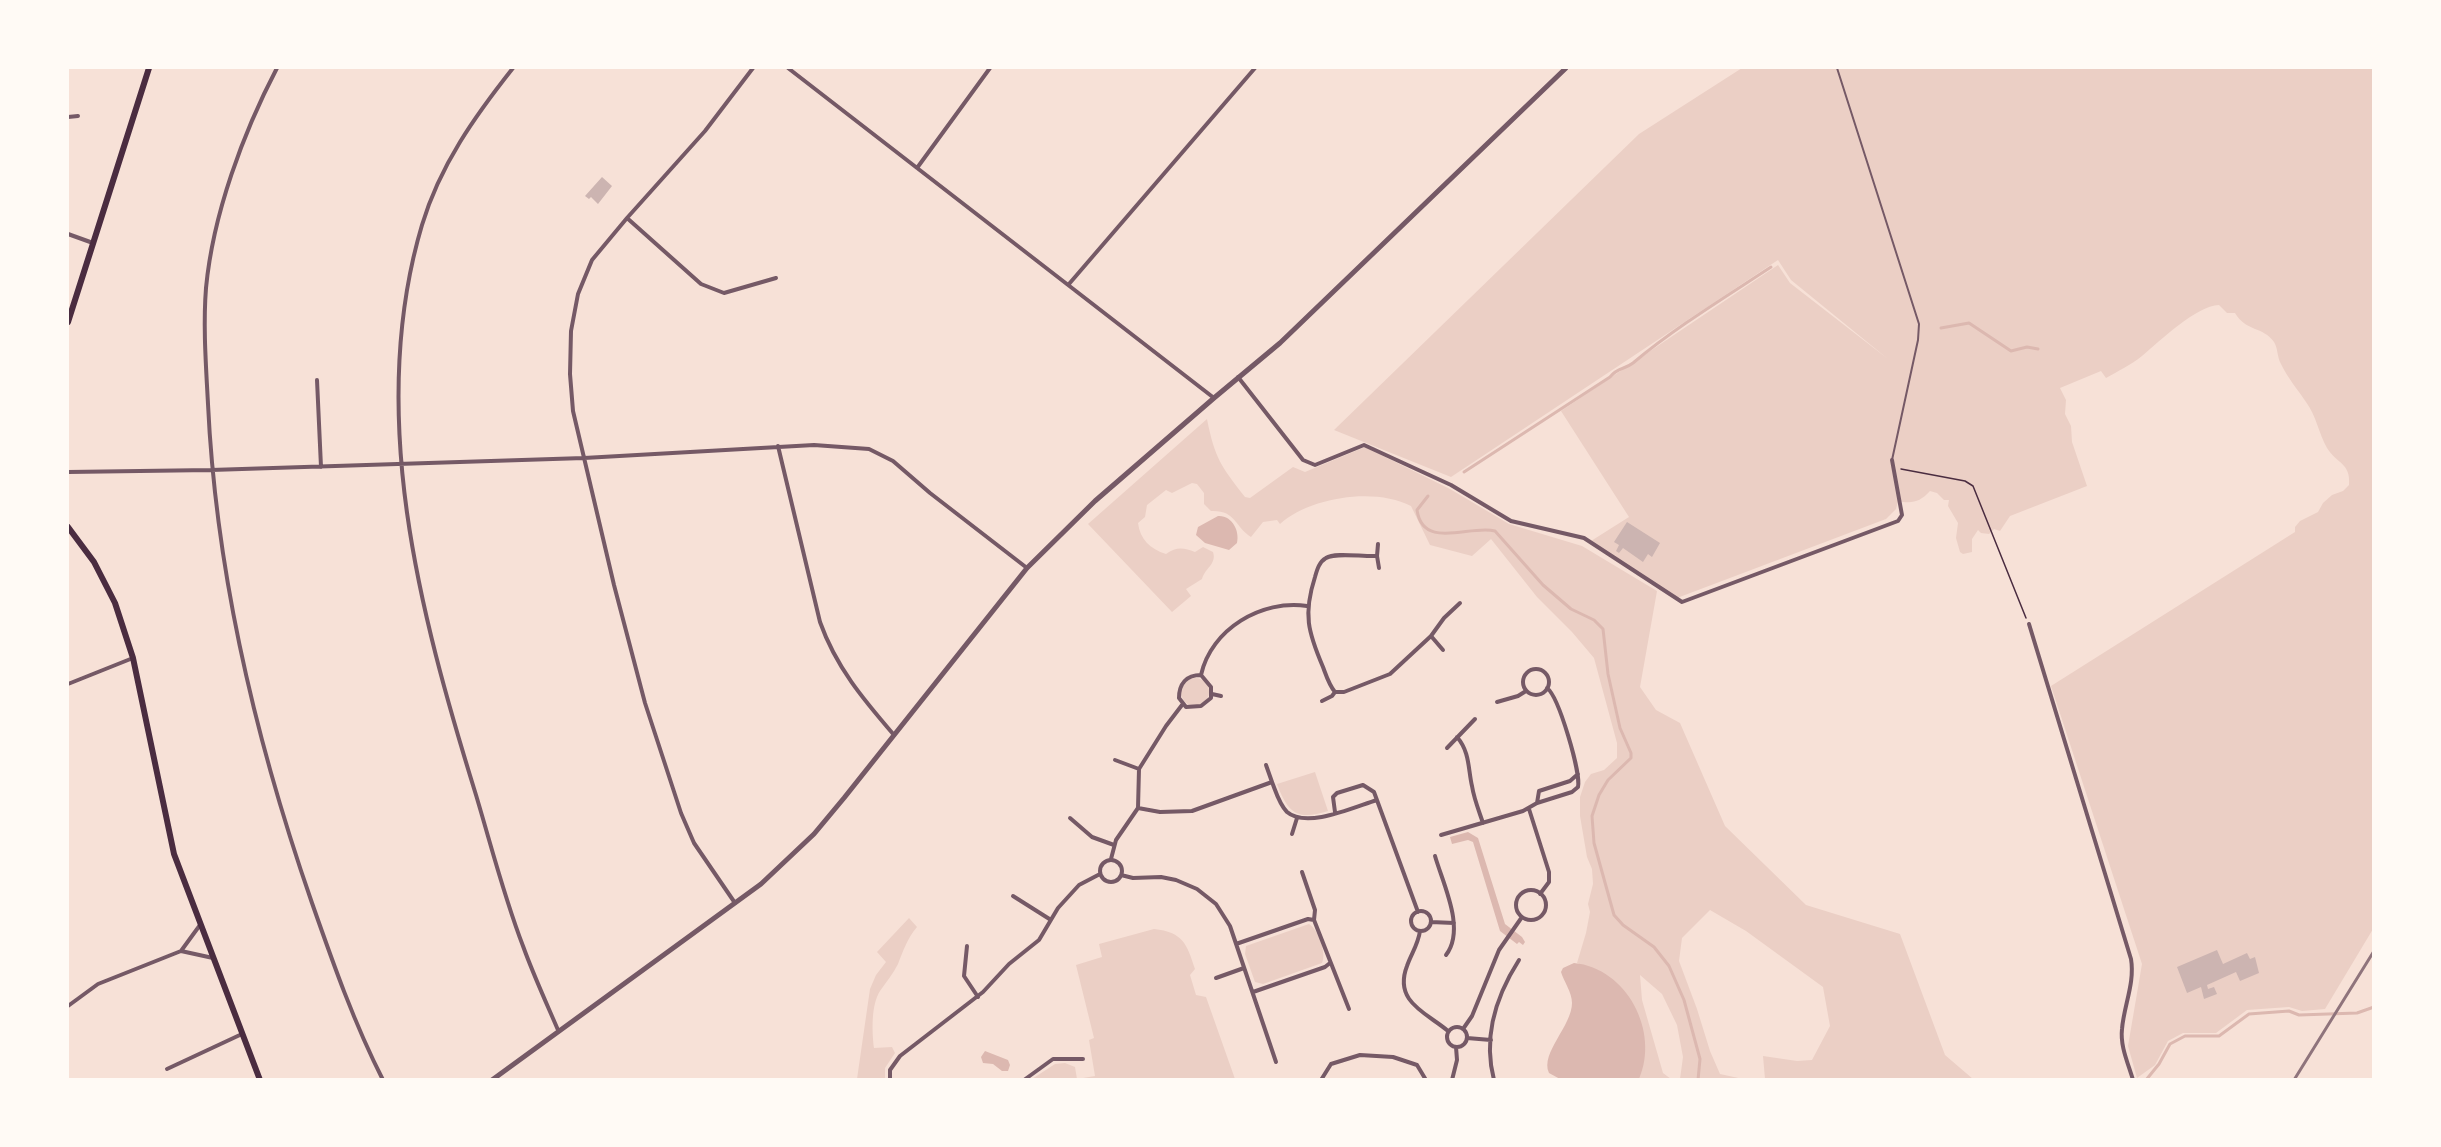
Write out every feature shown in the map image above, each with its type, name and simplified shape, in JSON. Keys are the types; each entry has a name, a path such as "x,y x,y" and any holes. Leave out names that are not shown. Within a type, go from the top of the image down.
{"main road":[{"path":"68,322 149,68"},
{"path":"68,527 94,562 116,603 133,658 174,854 260,1080"}],"street":[{"path":"277,68 246,133 212,246 206,289 206,362 211,470 226,576 251,699 271,777 330,954 354,1017 383,1080"},
{"path":"513,68 466,130 446,166 422,224 404,300 398,390 400,464 423,595 445,692 522,945 558,1030"},
{"path":"735,903 694,843 681,813 645,703 573,411 570,374 571,331 578,294 592,260 705,131 753,68"},
{"path":"788,68 1214,398"},
{"path":"917,168 990,68"},
{"path":"1069,284 1255,68"},
{"path":"492,1080 776,871 814,834 1027,568 1095,501 1280,344 1566,68"},
{"path":"68,117 78,116"},
{"path":"627,218 701,284 712,290 724,293 776,278"},
{"path":"68,234 93,243"},
{"path":"1239,377 1303,460 1315,465 1365,445 1451,485 1511,521 1584,538 1682,602 1898,521 1902,515 1892,460"},
{"path":"317,380 321,467"},
{"path":"68,472 211,470 584,458 778,446 814,445 868,449 893,461 1027,568"},
{"path":"778,446 828,646 853,687 894,735"},
{"path":"1378,544 1379,568"},
{"path":"1335,692 1311,637 1307,606 1317,571 1325,558 1335,554 1357,557 1377,556"},
{"path":"1322,700 1332,696 1335,692 1344,692 1385,677 1431,636 1444,618 1460,603"},
{"path":"1201,675 1205,659 1211,650 1228,631 1252,614 1279,605 1307,606"},
{"path":"2029,624 2131,959 2133,970 2122,1029 2124,1051 2132,1077"},
{"path":"1431,636 1443,650"},
{"path":"68,684 133,658"},
{"path":"1534,669 1546,674 1547,688 1543,692 1536,695 1526,691 1523,683 1524,677 1534,669"},
{"path":"1182,705 1192,708 1208,701 1212,694 1209,682 1201,675"},
{"path":"1182,705 1179,694 1182,684 1190,677 1201,675"},
{"path":"1441,835 1529,809 1537,802 1576,790 1579,785 1578,774 1555,698 1547,688"},
{"path":"1497,702 1518,696 1526,691"},
{"path":"1212,694 1221,696"},
{"path":"1111,859 1120,864 1121,875 1111,882 1103,879 1100,874 1101,865 1111,859 1114,845 1138,807 1139,769 1182,705"},
{"path":"1448,748 1475,719"},
{"path":"1457,737 1463,744 1467,756 1471,786 1483,823"},
{"path":"1116,760 1139,769"},
{"path":"1266,765 1283,807 1298,818 1312,819 1377,800"},
{"path":"1537,802 1539,791 1570,781 1578,774"},
{"path":"1138,807 1160,812 1190,811 1272,782"},
{"path":"1335,812 1333,801 1335,794 1351,788 1367,786 1374,792 1418,912"},
{"path":"1529,809 1549,872 1549,882 1540,894"},
{"path":"1070,818 1092,837 1114,845"},
{"path":"1292,834 1298,818"},
{"path":"1435,856 1453,911 1453,942 1446,955"},
{"path":"1302,872 1315,910 1314,920 1330,963 1336,970 1349,1009"},
{"path":"890,1080 890,1070 900,1056 978,997 1009,964 1039,940 1051,920 1079,885 1100,874"},
{"path":"1121,875 1133,878 1169,878 1197,889 1220,909 1236,944 1276,1062"},
{"path":"1528,891 1540,894 1546,905 1544,914 1532,920 1522,917 1516,905 1520,896 1528,891"},
{"path":"1013,896 1051,920"},
{"path":"1418,912 1426,913 1431,922"},
{"path":"1418,912 1412,918 1411,924 1415,930 1427,930 1431,922"},
{"path":"1463,1029 1472,1016 1499,950 1522,917"},
{"path":"1236,944 1308,919 1314,920"},
{"path":"1431,922 1454,922"},
{"path":"68,1006 98,984 181,951 201,925"},
{"path":"1420,931 1416,948 1405,972 1406,992 1417,1009 1448,1031"},
{"path":"967,946 964,976 978,997"},
{"path":"181,951 214,958"},
{"path":"1494,1080 1491,1040 1500,998 1519,960"},
{"path":"1253,992 1325,967 1330,963"},
{"path":"1216,978 1244,968"},
{"path":"1448,1031 1456,1027 1463,1029"},
{"path":"1463,1029 1467,1038"},
{"path":"1448,1031 1447,1040 1456,1047 1457,1060 1452,1080"},
{"path":"167,1070 243,1034"},
{"path":"1456,1047 1464,1044 1467,1038"},
{"path":"1467,1038 1491,1040"},
{"path":"1321,1080 1331,1064 1359,1055 1393,1057 1417,1065 1426,1080"},
{"path":"1024,1080 1050,1060 1083,1059"},
{"path":"1296,1080 1304,1080"}],"lane":[{"path":"1837,68 1919,324 1918,340 1892,460"}],"path":[{"path":"1892,460 1904,470 1965,481 1974,486 2029,624"}],"shaded area":[{"path":"1742,68 2373,68 2373,929 2325,1009 2302,1011 2289,1007 2247,1010 2216,1033 2183,1033 2168,1041 2155,1065 2137,1078 2128,1046 2142,964 2051,686 2295,532 2295,527 2300,521 2318,512 2323,503 2332,495 2343,491 2349,485 2346,468 2327,448 2309,407 2281,364 2274,342 2265,333 2244,323 2235,313 2227,313 2219,305 2200,311 2138,359 2106,378 2101,371 2060,388 2066,400 2065,414 2071,426 2072,442 2087,486 2010,516 2000,531 1994,529 1989,534 1978,530 1972,539 1972,552 1963,554 1960,552 1956,538 1958,523 1948,506 1949,500 1944,500 1937,493 1930,491 1916,501 1898,501 1896,509 1886,519 1677,598 1591,541 1629,517 1561,411 1778,265 1790,283 1888,359 1791,280 1778,260 1451,477 1334,430 1639,134"},
{"path":"1207,419 1220,461 1245,497 1250,498 1293,467 1305,472 1365,447 1450,489 1509,524 1582,546 1657,591 1640,687 1656,710 1680,723 1725,826 1806,905 1900,934 1945,1055 1973,1079 1765,1079 1763,1056 1797,1061 1812,1060 1830,1026 1823,987 1746,931 1710,910 1682,938 1679,961 1720,1074 1743,1079 1680,1079 1683,1057 1677,1025 1662,994 1640,975 1642,1000 1663,1073 1671,1079 1637,1079 1596,972 1577,963 1586,933 1590,912 1588,904 1593,884 1592,869 1587,857 1580,816 1580,797 1585,782 1591,774 1604,770 1617,758 1617,743 1594,658 1537,597 1491,539 1472,556 1430,545 1411,506 1380,497 1362,496 1325,501 1308,507 1280,524 1277,520 1263,522 1251,537 1230,516 1219,511 1211,511 1204,504 1204,493 1197,484 1192,483 1172,493 1166,490 1147,505 1145,517 1138,523 1144,539 1155,549 1166,554 1180,548 1195,552 1203,547 1213,552 1214,556 1202,579 1186,589 1191,596 1172,612 1088,524"},
{"path":"1218,516 1227,518 1236,529 1237,543 1229,550 1205,543 1196,535 1198,527"},
{"path":"1195,678 1205,682 1209,692 1205,702 1195,706 1185,702 1181,692 1185,682"},
{"path":"1315,772 1328,811 1308,815 1295,812 1285,802 1277,784"},
{"path":"1468,832 1478,838 1505,924 1522,937 1525,942 1523,945 1519,942 1517,944 1500,931 1473,842 1468,840 1452,844 1450,837"},
{"path":"909,918 917,927 908,940 896,968 880,991 874,1011 874,1048 892,1047 895,1053 885,1068 885,1079 857,1079 870,989 876,975 886,962 877,952"},
{"path":"1309,924 1316,931 1321,942 1322,963 1263,984 1255,982 1245,954 1246,946"},
{"path":"1154,929 1178,936 1186,946 1195,969 1190,975 1196,995 1206,997 1235,1079 1077,1079 1095,1076 1089,1040 1094,1038 1076,965 1102,957 1099,944"},
{"path":"1574,963 1593,967 1609,977 1634,1005 1642,1023 1645,1042 1644,1061 1639,1079 1560,1079 1549,1073 1547,1065 1552,1048 1571,1012 1572,999 1561,972 1563,968"},
{"path":"985,1051 1008,1060 1010,1065 1008,1071 1002,1071 993,1064 983,1063 981,1057"},
{"path":"1065,1063 1075,1067 1077,1079 1032,1079 1055,1064"}],"building":[{"path":"602,177 612,186 598,204 591,197 589,199 585,196"},
{"path":"1627,522 1660,543 1652,557 1648,554 1643,562 1623,548 1619,553 1616,551 1619,545 1614,542"},
{"path":"2217,950 2223,964 2247,953 2250,959 2255,957 2259,973 2240,981 2236,972 2207,985 2208,989 2214,987 2217,994 2204,999 2201,987 2187,993 2177,967"}],"waterway":[{"path":"1464,472 1630,365 1683,325 1771,267"},
{"path":"1941,328 1969,323 2011,351 2027,347 2038,349"},
{"path":"1428,496 1417,510 1421,522 1428,530 1438,533 1495,531 1543,585 1571,609 1594,620 1603,629 1608,674 1620,728 1631,758 1608,780 1599,795 1592,816 1594,843 1614,915 1623,925 1654,947 1669,966 1684,1000 1700,1059 1698,1080"},
{"path":"2146,1080 2159,1064 2170,1044 2185,1036 2219,1036 2249,1014 2289,1011 2299,1015 2357,1013 2374,1007"}],"railway":[{"path":"2294,1080 2374,951"}]}
